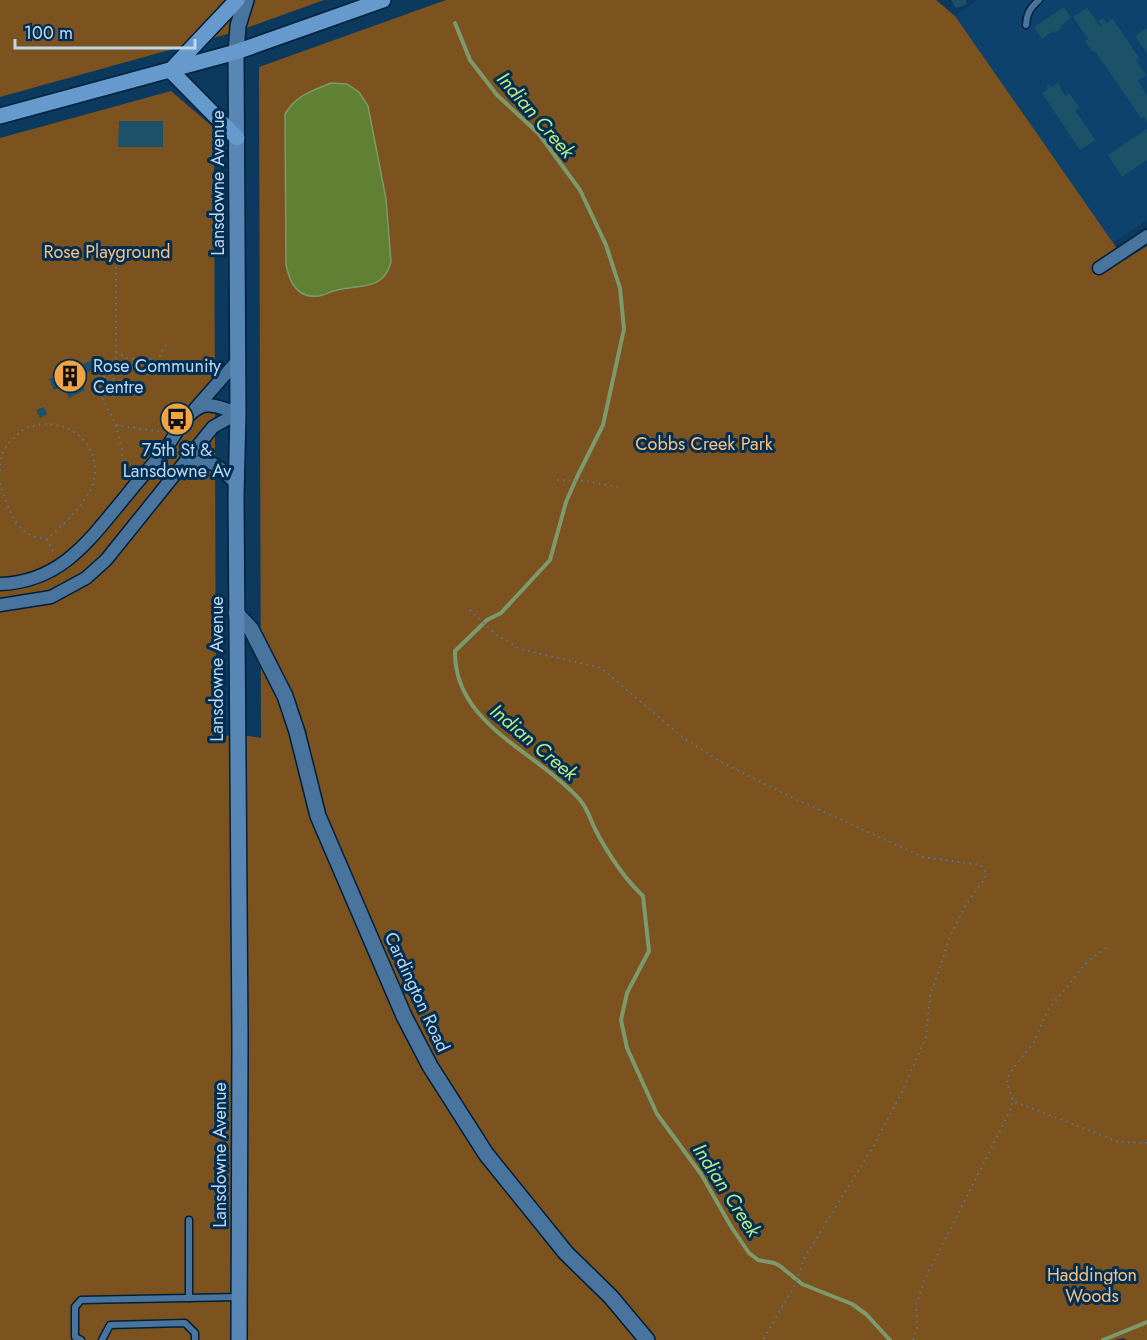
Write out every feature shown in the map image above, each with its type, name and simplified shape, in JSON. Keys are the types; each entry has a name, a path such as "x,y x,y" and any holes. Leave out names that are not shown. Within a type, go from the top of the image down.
{"main road":[{"path":"171,71 237,0"},
{"path":"0,116 236,52 383,0"},
{"name":"Lansdowne Avenue","path":"236,52 239,1340"},
{"path":"171,71 237,138"}],"street":[{"name":"Lansdowne Avenue","path":"236,52 238,26 246,0"},
{"path":"1099,268 1147,236"},
{"path":"0,584 29,580 50,572 70,560 238,360"},
{"path":"194,411 211,405 238,413"},
{"path":"0,605 51,597 86,578 106,560 213,427 238,413"},
{"path":"177,470 194,462 206,462 218,465 236,484"},
{"name":"Cardington Road","path":"236,613 251,629 285,696 297,732 318,816 399,1005 430,1066 486,1154 566,1253 611,1297 647,1340"}],"lane":[{"path":"1026,25 1031,7 1039,0"},
{"path":"189,1220 189,1298"},
{"path":"81,1340 75,1336 75,1307 81,1300 239,1297"},
{"path":"102,1340 110,1325 185,1323 195,1333 195,1340"}],"path":[{"path":"116,267 116,352 110,374 94,382 116,425 122,450 126,496"},
{"path":"157,362 166,345"},
{"path":"116,352 129,359 148,357 162,367"},
{"path":"98,390 111,382 123,368 135,367 136,358"},
{"path":"0,471 2,456 14,438 26,427 46,424 62,427 78,434 91,448 96,469 91,490 66,522 47,539 34,538 24,533 18,526 0,483"},
{"path":"116,425 177,434"},
{"path":"557,480 618,487"},
{"path":"47,539 61,565"},
{"path":"470,610 494,633 520,650 601,668 681,736 721,762 789,796 923,857 981,865 986,873 951,934 930,996 926,1037 901,1094 874,1145 805,1257 795,1286 763,1340"},
{"path":"913,1340 916,1328 916,1306 924,1281 1009,1113 1013,1101 1007,1083 1009,1074 1034,1042 1047,1011 1088,961 1106,948"},
{"path":"1013,1101 1119,1142 1147,1143"}],"shaded area":[{"path":"977,0 1147,0 1147,220 1113,243 955,16"},
{"path":"331,83 347,84 359,92 368,106 386,199 391,262 383,277 372,284 311,296 295,288 286,264 285,114 299,98"}],"green space":[{"path":"0,0 324,0 238,31 0,97"},
{"name":"Cobbs Creek Park","path":"446,0 936,0 955,16 1125,260 1147,246 1147,1340 1126,1340 1124,1338 1114,1340 0,1340 0,138 171,91 214,128 216,743 232,733 261,738 259,67"}],"building":[{"path":"951,0 966,0 966,5 956,8"},
{"path":"1064,7 1071,18 1060,26 1062,28 1042,39 1034,27"},
{"path":"1087,8 1101,27 1098,21 1103,18 1106,23 1113,19 1139,58 1136,60 1146,75 1138,81 1147,95 1147,122 1144,117 1141,118 1095,51 1093,52 1085,41 1088,39 1073,17"},
{"path":"1147,28 1147,53 1135,36"},
{"path":"1058,83 1063,93 1066,96 1069,93 1079,107 1075,110 1095,140 1080,150 1042,93 1048,89 1049,84 1051,87"},
{"path":"119,121 163,121 163,147 118,147"},
{"path":"1147,129 1147,160 1122,177 1108,155"},
{"name":"Rose Community Centre","path":"99,357 103,364 100,365 102,369 94,372 93,369 79,378 85,390 69,398 63,386 54,390 49,379"},
{"path":"44,407 47,414 40,418 36,410"}],"waterway":[{"name":"Indian Creek","path":"455,23 470,60 497,95 539,134 580,190 606,245 620,288 624,329 603,425 566,502 550,560 501,613 487,620 455,651 458,674 465,694 491,726 578,798 622,873 643,896 649,951 627,993 621,1020 627,1048 657,1114 701,1174 749,1253 758,1260 780,1266 802,1284 852,1304 866,1314 890,1340"},
{"path":"1103,1340 1147,1322"}],"place":[{"name":"Rose Community Centre","path":"70,376"},
{"name":"75th St & Lansdowne Av","path":"177,419"}],"park label":[{"name":"Rose Playground","path":"107,252"},
{"name":"Haddington Woods","path":"1092,1285"}]}
